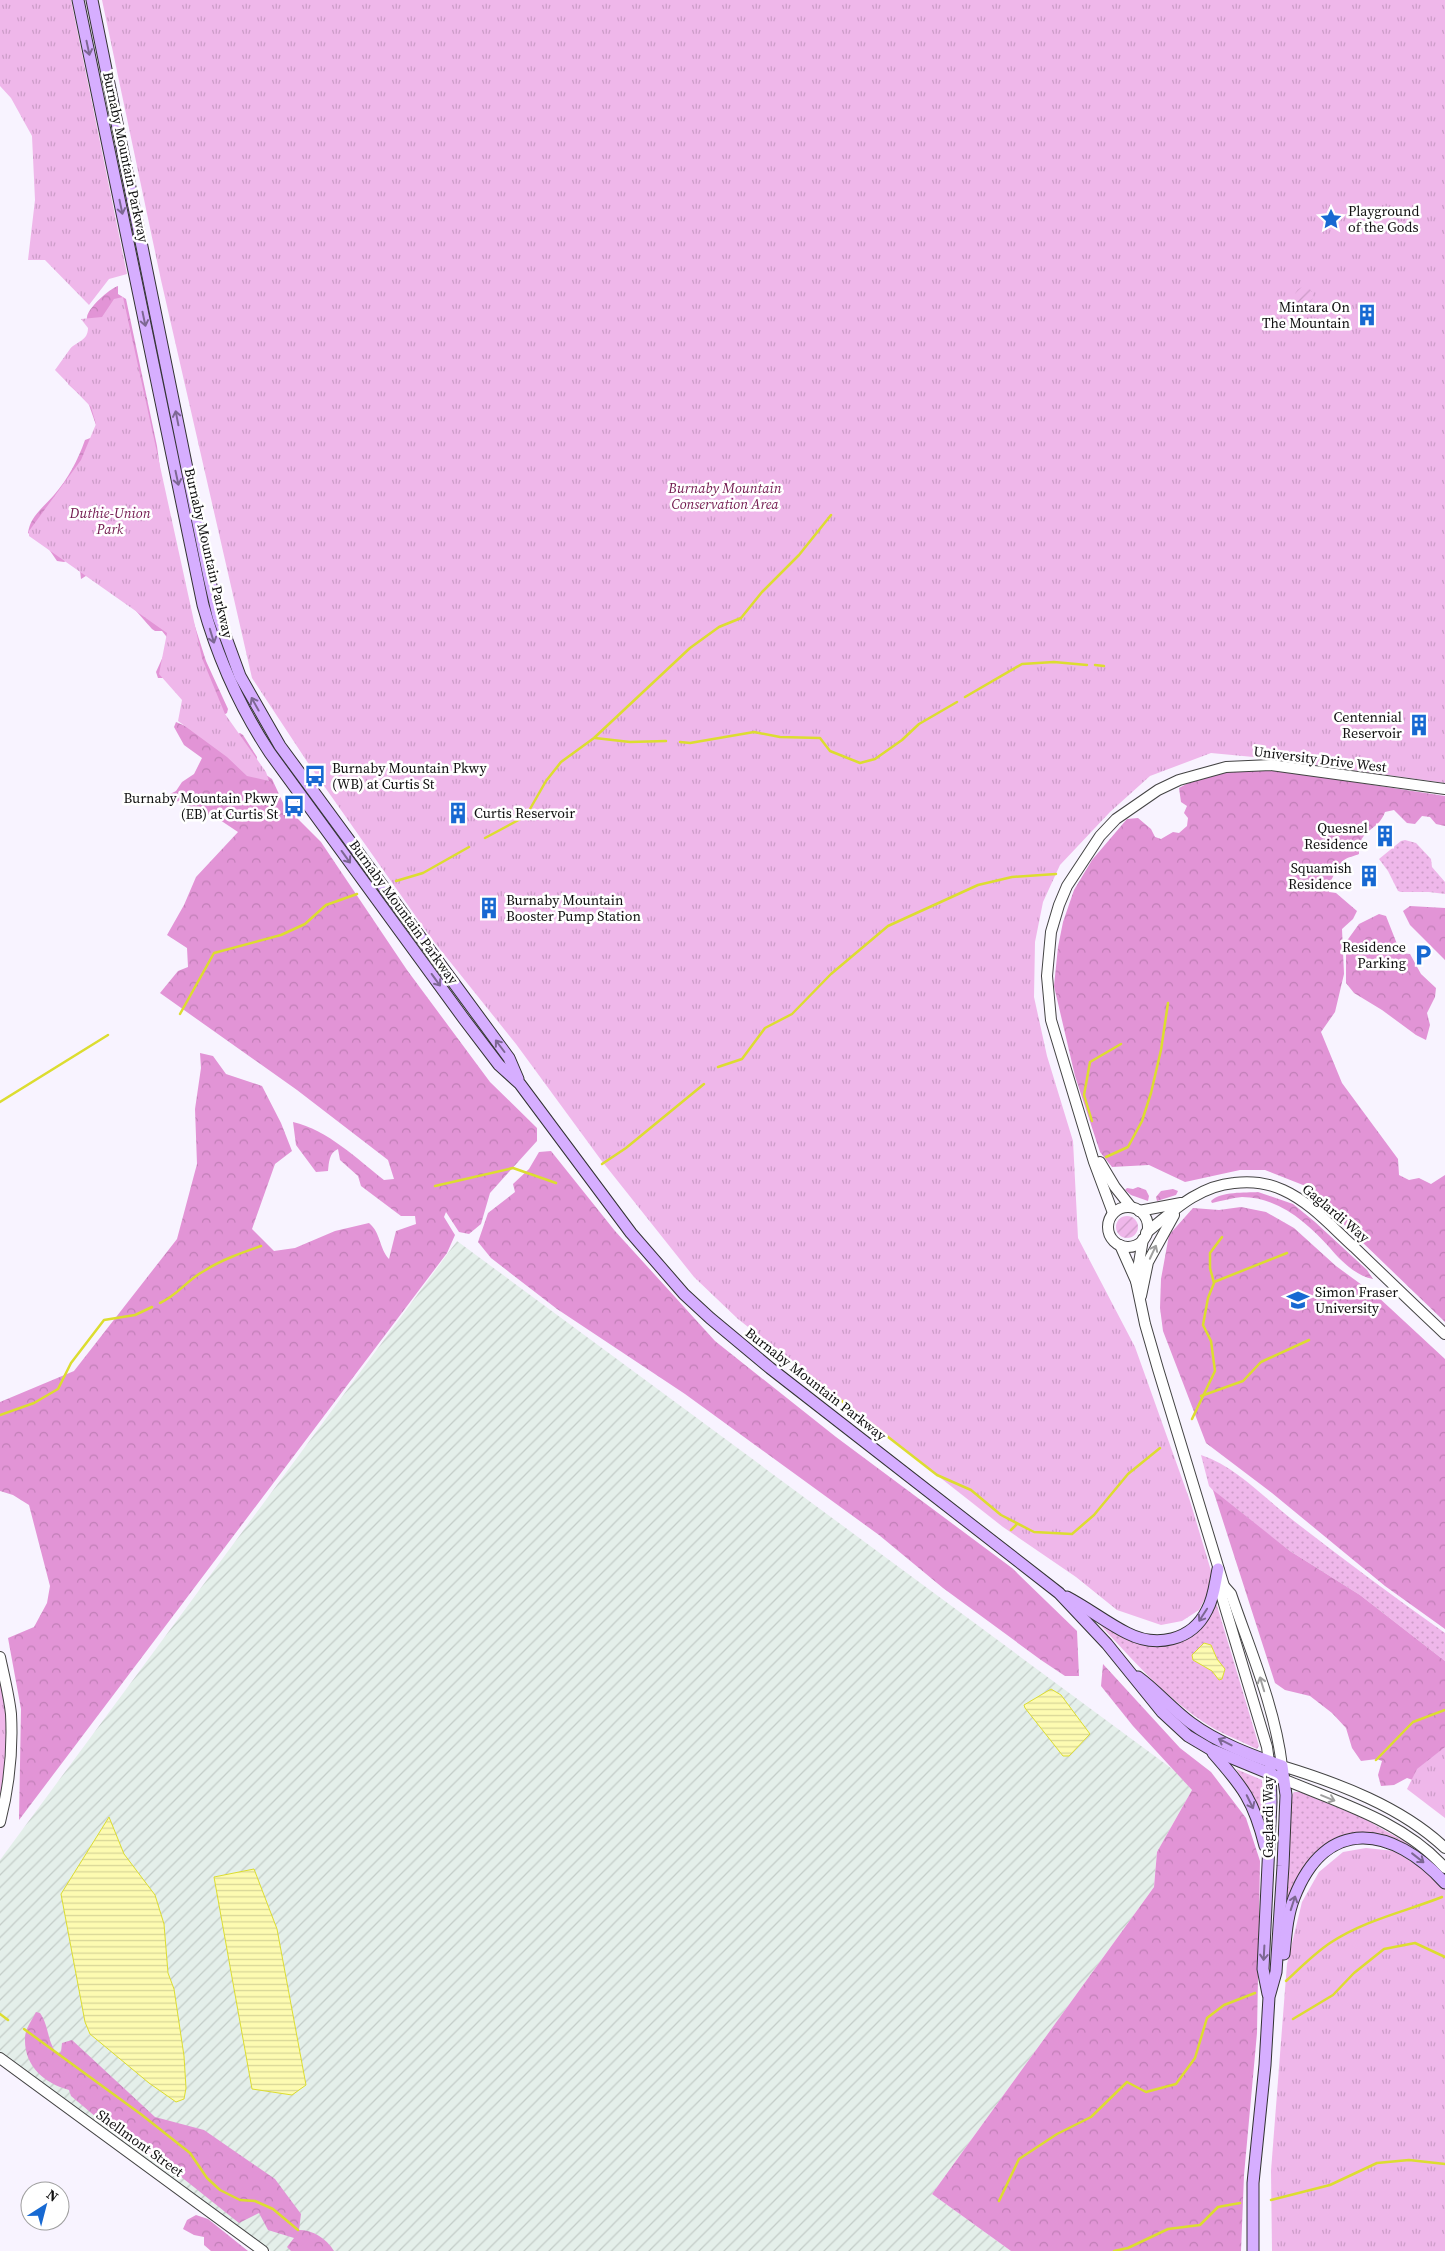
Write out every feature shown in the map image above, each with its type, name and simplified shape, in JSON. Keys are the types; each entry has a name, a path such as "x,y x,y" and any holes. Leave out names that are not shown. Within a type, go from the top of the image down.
{"main road":[{"name":"Burnaby Mountain Parkway","path":"78,0 210,631 224,668 248,718 284,773 464,1019 499,1064 520,1084 631,1233 684,1294 770,1368 1059,1593 1131,1672 1193,1724 1225,1743 1282,1766"},
{"name":"Burnaby Mountain Parkway","path":"92,0 209,577 230,653 254,704 280,746 509,1058 520,1084"},
{"path":"1059,1593 1081,1604 1128,1633 1153,1641 1168,1641 1181,1636 1201,1620 1208,1610 1218,1569"},
{"name":"Burnaby Mountain Parkway","path":"1131,1672 1146,1695 1188,1736 1210,1749 1283,1779"},
{"path":"1210,1749 1243,1788 1251,1802 1268,1857"},
{"name":"Gaglardi Way","path":"1269,1997 1263,1969 1270,1762"},
{"name":"Gaglardi Way","path":"1253,2251 1253,2183 1265,2065 1269,1997 1276,1965 1283,1857 1286,1795 1282,1766"},
{"path":"1276,1965 1284,1956 1288,1919 1302,1880 1317,1859 1340,1842 1355,1838 1374,1838 1389,1842 1417,1857 1445,1883"}],"street":[{"name":"University Drive West","path":"1113,1213 1094,1162 1093,1153 1051,1020 1047,976 1051,932 1067,886 1095,842 1116,819 1158,790 1203,772 1246,764 1271,765 1445,789"},
{"name":"University Drive West","path":"1093,1153 1100,1161 1114,1187 1135,1209"},
{"name":"Gaglardi Way","path":"1136,1281 1145,1236 1182,1203 1200,1194 1234,1183 1263,1184 1283,1190 1302,1201 1318,1214 1445,1334"},
{"name":"Gaglardi Way","path":"1135,1209 1182,1203"},
{"path":"1140,1299 1148,1262 1158,1241 1182,1203"},
{"path":"1121,1208 1135,1209 1146,1221 1145,1236 1133,1246 1120,1245 1114,1242 1108,1231 1108,1224 1113,1213 1121,1208"},
{"name":"Gaglardi Way","path":"1120,1245 1136,1281 1158,1369 1218,1569 1224,1586 1230,1594 1262,1681 1276,1731 1282,1766"},
{"name":"Gaglardi Way","path":"1224,1586 1222,1596 1270,1762"},
{"path":"0,1657 11,1713 11,1744 5,1801 0,1822"},
{"path":"1282,1766 1378,1802 1420,1826 1445,1848"},
{"path":"1283,1779 1368,1814 1391,1826 1422,1847 1445,1868"},
{"name":"Shellmont Street","path":"0,2058 263,2251"}],"shaded area":[{"path":"457,1241 1175,1771 1192,1790 1157,1852 1154,1887 932,2194 1011,2251 271,2251 0,2052 0,1860"},
{"path":"1204,1643 1211,1645 1217,1659 1225,1669 1222,1679 1219,1680 1212,1671 1193,1660 1192,1655"},
{"path":"1051,1689 1061,1695 1090,1734 1069,1756 1063,1756 1024,1705"},
{"path":"109,1817 124,1854 155,1895 164,1924 168,1973 174,1989 184,2056 186,2088 184,2099 176,2102 149,2083 90,2034 85,2022 61,1894"},
{"path":"254,1869 277,1929 306,2085 292,2095 252,2089 214,1877"}],"green space":[{"path":"0,0 71,0 127,274 109,279 89,305 45,260 28,260 35,200 32,136 11,98 0,86"},
{"name":"Burnaby Mountain Conservation Area","path":"102,0 1445,0 1445,783 1274,759 1211,753 1150,776 1110,812 1060,865 1043,902 1035,942 1034,997 1047,1056 1073,1141 1078,1238 1135,1347 1190,1501 1212,1574 1210,1589 1199,1610 1182,1621 1161,1625 1117,1610 1076,1577 1003,1527 738,1319 694,1277 601,1160 516,1044 431,938 310,766 252,678 161,280"},
{"path":"118,286 118,294 126,299 157,446 162,484 185,595 206,661 228,709 227,713 220,717 231,738 240,733 243,735 257,757 256,768 272,779 284,805 321,842 407,970 490,1082 537,1128 537,1141 490,1193 481,1224 469,1234 459,1232 446,1212 444,1217 455,1235 447,1253 19,1820 21,1709 8,1638 34,1627 47,1603 50,1586 29,1505 13,1495 0,1491 0,1402 74,1371 177,1239 197,1164 195,1109 201,1068 200,1053 213,1056 226,1074 262,1086 281,1123 292,1151 275,1164 252,1229 274,1251 295,1248 335,1231 369,1223 376,1231 383,1250 389,1259 396,1231 416,1224 415,1216 401,1216 361,1186 358,1176 340,1160 338,1149 331,1155 328,1171 316,1172 296,1145 293,1122 318,1131 330,1138 384,1180 394,1179 388,1160 297,1090 160,993 178,971 188,967 187,948 167,935 184,905 196,877 238,832 217,818 177,801 171,807 166,796 176,791 182,782 194,774 202,758 184,745 174,727 176,722 197,731 185,696 165,678 158,678 156,672 170,641 162,631 152,629 129,603 89,574 81,579 80,570 73,557 64,562 57,561 44,542 28,533 34,517 64,482 76,462 85,440 93,437 97,428 88,402 68,384 92,332 87,320 88,313 100,299"},
{"path":"1304,287 1310,290 1313,296 1310,302 1304,305 1298,302 1295,296 1298,290"},
{"name":"Duthie-Union Park","path":"123,297 202,658 225,714 266,772 269,781 247,776 227,757 178,721 182,700 159,674 167,633 29,536 29,531 81,460 96,424 91,407 55,370 70,349 86,336 88,328 81,319 102,317 114,299"},
{"path":"1235,770 1276,770 1445,796 1445,826 1436,824 1430,817 1422,816 1415,824 1407,823 1394,810 1385,812 1378,823 1362,839 1359,854 1344,860 1334,875 1329,892 1336,893 1357,911 1353,919 1342,929 1344,974 1335,1012 1321,1032 1342,1083 1398,1159 1399,1175 1409,1180 1419,1178 1431,1184 1445,1175 1445,1322 1303,1185 1265,1170 1240,1170 1185,1182 1149,1165 1112,1167 1100,1152 1075,1076 1054,986 1063,922 1074,890 1092,860 1127,819 1138,818 1151,829 1155,837 1161,839 1173,832 1179,833 1187,826 1188,818 1184,813 1187,806 1181,802 1179,788 1199,777"},
{"path":"1405,840 1416,843 1431,859 1432,867 1445,882 1445,894 1398,891 1388,871 1379,859 1401,841"},
{"path":"1410,906 1445,908 1445,960 1410,925 1403,911"},
{"path":"1379,914 1386,916 1397,944 1395,949 1400,953 1410,954 1421,974 1436,988 1435,997 1427,1013 1430,1025 1426,1040 1354,993 1346,983 1346,942 1359,924"},
{"path":"551,1151 615,1231 715,1341 836,1437 1012,1568 1077,1631 1079,1676 1065,1676 1041,1660 943,1588 879,1535 685,1394 557,1309 491,1258 478,1242 488,1213 515,1192 513,1184 529,1169 539,1152"},
{"path":"1138,1187 1146,1190 1149,1196 1148,1201 1131,1195 1125,1190"},
{"path":"1173,1189 1178,1191 1176,1195 1157,1201 1156,1197 1161,1191"},
{"path":"1258,1192 1293,1204 1367,1270 1373,1279 1361,1275 1349,1267 1312,1229 1291,1213 1268,1201 1242,1197 1212,1203 1211,1201 1227,1194"},
{"path":"1241,1207 1266,1212 1294,1228 1336,1266 1377,1296 1445,1359 1445,1629 1385,1586 1272,1493 1206,1443 1163,1331 1160,1308 1161,1279 1169,1235 1193,1208 1219,1210"},
{"path":"1127,1216 1135,1219 1138,1227 1135,1235 1127,1238 1119,1235 1116,1227 1119,1219"},
{"path":"1201,1455 1214,1460 1239,1475 1332,1550 1445,1633 1445,1661 1360,1595 1290,1551 1218,1496 1209,1486"},
{"path":"1213,1490 1290,1551 1360,1595 1445,1661 1445,1791 1407,1778 1394,1785 1381,1786 1378,1775 1382,1761 1377,1759 1361,1761 1352,1748 1346,1728 1332,1713 1310,1696 1285,1690 1275,1683"},
{"path":"1215,1599 1259,1746 1257,1749 1215,1729 1186,1710 1143,1670 1090,1614 1123,1634 1178,1639"},
{"path":"1103,1664 1180,1748 1211,1772 1246,1818 1260,1861 1257,2033 1244,2175 1241,2251 1011,2251 932,2194 1154,1887 1157,1852 1192,1790 1133,1726 1101,1686"},
{"path":"0,1675 7,1722 7,1754 0,1801"},
{"path":"1445,1747 1445,1818 1407,1789 1417,1769"},
{"path":"1236,1769 1262,1780 1264,1816 1262,1816 1253,1796"},
{"path":"1294,1792 1300,1792 1363,1818 1412,1846 1411,1848 1384,1837 1357,1834 1344,1836 1331,1842 1309,1861 1287,1898 1291,1797"},
{"path":"1366,1848 1395,1851 1427,1872 1445,1888 1445,2251 1272,2251 1271,2171 1287,1964 1302,1902 1319,1872 1343,1852"},
{"path":"36,2012 40,2013 43,2018 51,2043 57,2054 61,2052 62,2043 72,2040 155,2117 204,2130 275,2179 301,2214 299,2230 309,2231 319,2236 334,2251 291,2251 287,2247 294,2238 268,2230 259,2213 239,2223 170,2168 115,2133 71,2096 69,2090 44,2078 32,2065 26,2048 26,2031"},
{"path":"196,2215 208,2219 248,2251 211,2251 204,2245 204,2237 194,2235 183,2229 187,2220"}],"waterway":[{"path":"485,838 526,816 546,781 561,762 594,738 690,648 719,627 741,618 762,592 799,555 831,515"},
{"path":"965,697 1022,664 1054,662 1087,665"},
{"path":"1095,665 1104,666"},
{"path":"680,742 690,743 754,732 780,737 820,738 830,751 860,763 875,759 902,740 919,724 957,702"},
{"path":"595,738 630,742 666,741"},
{"path":"396,881 423,873 469,847"},
{"path":"718,1067 742,1059 765,1028 792,1014 831,974 888,926 978,885 1012,877 1056,874"},
{"path":"180,1014 214,953 281,935 305,924 326,905 357,894"},
{"path":"1106,1157 1128,1147 1142,1121 1161,1050 1168,1003"},
{"path":"0,1102 108,1035"},
{"path":"1092,1121 1084,1095 1090,1062 1121,1044"},
{"path":"602,1164 626,1148 704,1084"},
{"path":"435,1186 513,1168 556,1183"},
{"path":"1192,1419 1215,1371 1211,1341 1203,1325 1208,1298 1214,1283 1210,1268 1210,1253 1222,1237"},
{"path":"160,1303 211,1267 261,1246"},
{"path":"1214,1282 1287,1253"},
{"path":"0,1415 34,1403 58,1389 71,1363 104,1320 135,1315 152,1307"},
{"path":"1201,1396 1243,1381 1261,1362 1309,1340"},
{"path":"802,1370 937,1475 971,1490 1001,1515 1034,1532 1072,1534 1094,1515 1128,1474 1160,1448"},
{"path":"1011,1530 1017,1524"},
{"path":"1376,1760 1413,1722 1445,1710"},
{"path":"1286,1981 1319,1951 1343,1935 1371,1922 1442,1897"},
{"path":"1293,2019 1333,1995 1354,1973 1384,1949 1415,1943 1445,1957"},
{"path":"999,2201 1019,2159 1057,2134 1091,2117 1127,2082 1146,2092 1176,2084 1195,2058 1207,2018 1224,2005 1255,1993"},
{"path":"0,2014 8,2020"},
{"path":"24,2029 142,2115 190,2153 207,2178 220,2190 240,2200 255,2201 273,2209 298,2230"},
{"path":"1271,2200 1330,2185 1377,2163 1409,2160 1445,2164"},
{"path":"1114,2251 1128,2248 1168,2229 1200,2225 1218,2207 1240,2203"}],"place":[{"name":"Playground of the Gods","path":"1331,219"},
{"name":"Mintara On The Mountain","path":"1367,315"},
{"name":"Centennial Reservoir","path":"1419,725"},
{"name":"Burnaby Mountain Pkwy (WB) at Curtis St","path":"315,776"},
{"name":"Burnaby Mountain Pkwy (EB) at Curtis St","path":"294,806"},
{"name":"Curtis Reservoir","path":"458,813"},
{"name":"Quesnel Residence","path":"1385,836"},
{"name":"Squamish Residence","path":"1369,876"},
{"name":"Burnaby Mountain Booster Pump Station","path":"489,908"},
{"name":"Residence Parking","path":"1423,955"},
{"name":"Simon Fraser University","path":"1298,1300"}]}
